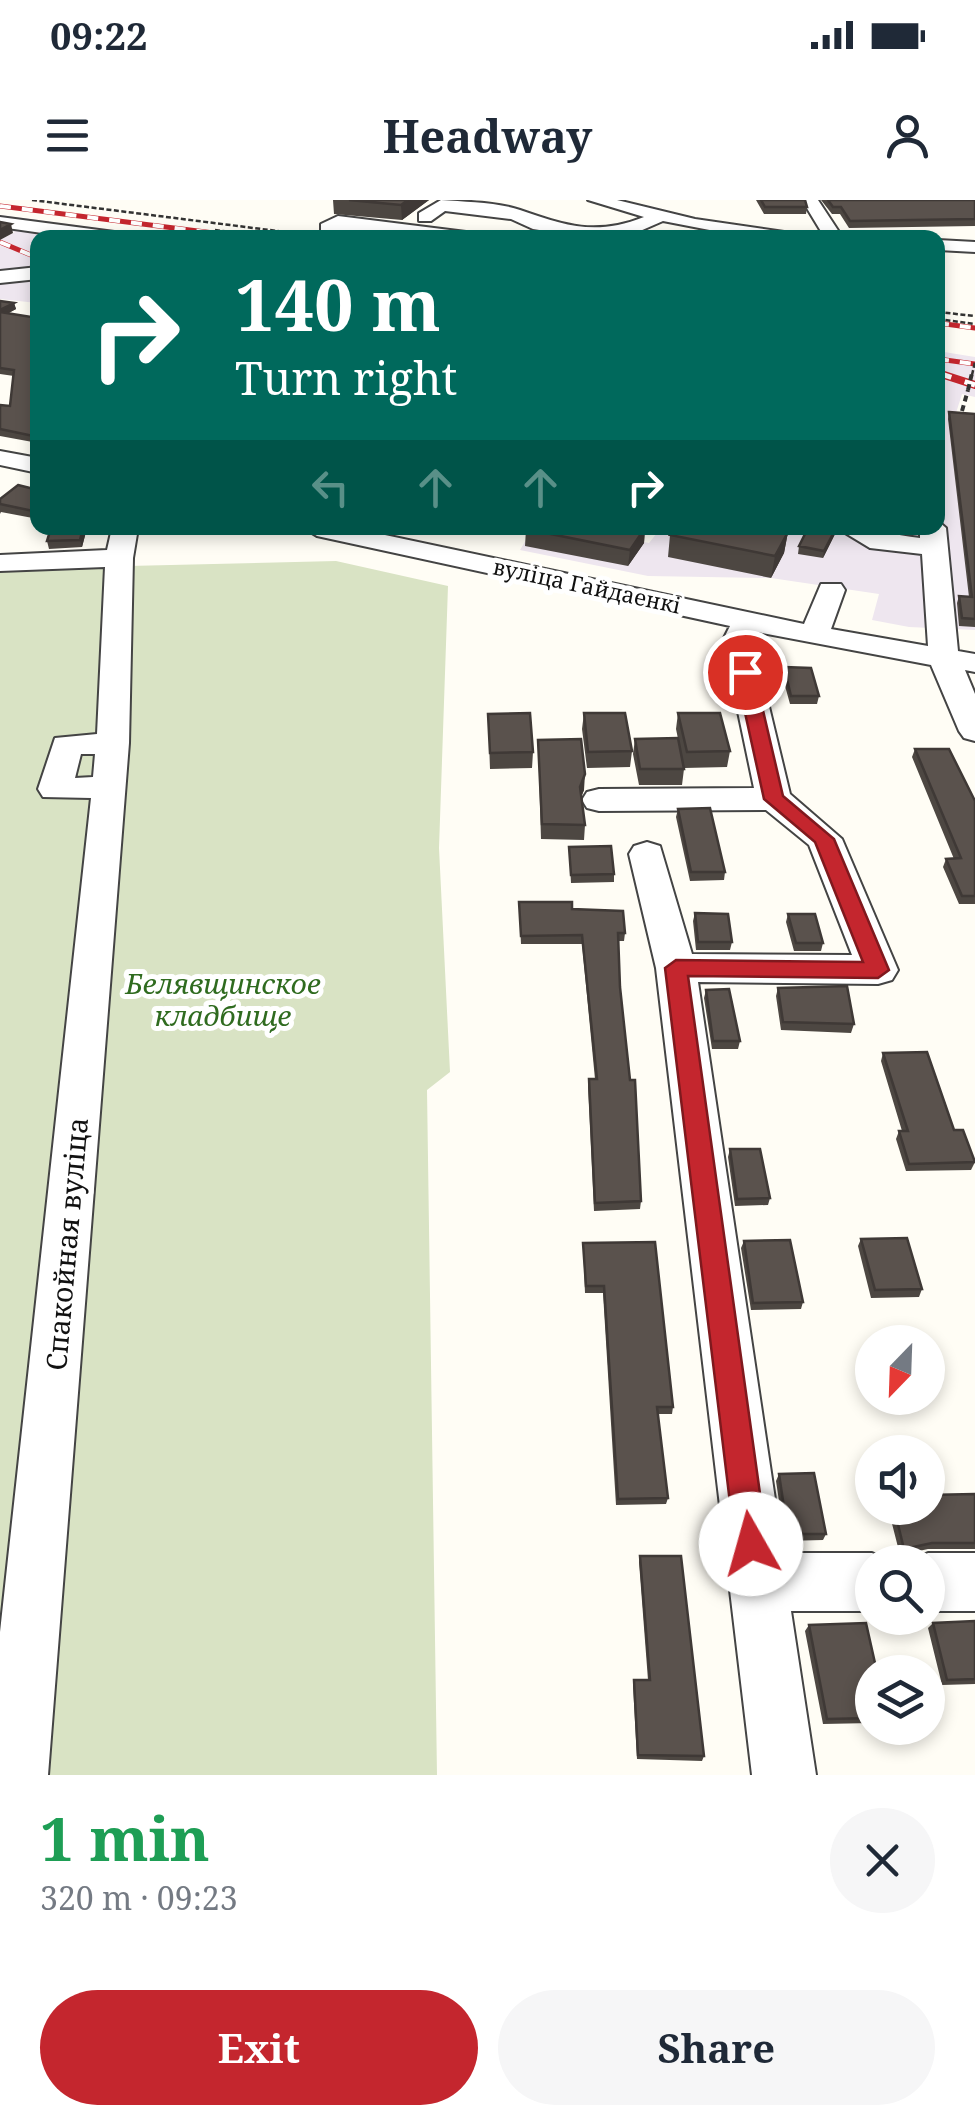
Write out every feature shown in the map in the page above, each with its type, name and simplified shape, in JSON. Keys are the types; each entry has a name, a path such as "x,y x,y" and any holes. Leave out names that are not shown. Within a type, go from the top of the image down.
{"street":[{"path":"494,230 532,200"},
{"path":"596,200 642,205 661,216 729,230"},
{"path":"810,200 829,230"},
{"path":"430,208 515,214 533,224 574,230"},
{"path":"714,228 736,214"},
{"path":"626,230 661,216"},
{"path":"0,222 61,230"},
{"path":"945,246 975,248"},
{"path":"0,277 30,274"},
{"path":"0,458 30,464"},
{"name":"вуліца Гайдаенкі","path":"351,535 814,634 960,661"},
{"path":"425,551 440,535"},
{"path":"865,535 880,542 932,537 975,731"},
{"path":"0,563 121,551"},
{"name":"Спакойная вуліца","path":"16,1775 12,1702 111,765 121,551"},
{"path":"814,634 830,590"},
{"path":"676,968 878,970 824,839 774,799 738,640 748,620"},
{"path":"599,800 774,799"},
{"path":"647,854 676,968 784,1775"},
{"path":"756,1582 855,1582"},
{"path":"945,1582 975,1582"}],"path":[{"path":"32,200 264,230"},
{"path":"945,313 975,316"},
{"path":"945,321 975,324"},
{"path":"962,411 975,362"}],"shaded area":[{"path":"0,215 114,230 30,230 30,302 0,299 0,240 15,232 0,229"},
{"path":"945,352 975,357 975,397 962,394 956,413 975,416 975,630 909,627 872,620 879,594 771,578 648,576 520,550 529,535 608,535 649,543 655,535 945,535"}],"green space":[{"name":"Белявщинское кладбище","path":"336,561 448,586 439,848 450,1072 427,1090 437,1775 0,1775 0,569"}],"building":[{"path":"349,200 408,200 401,205"},
{"path":"761,200 805,200 807,207 765,207"},
{"path":"828,200 975,200 975,219 850,221 841,207 833,207"},
{"path":"0,301 14,303 0,310"},
{"path":"0,312 30,317 30,435 0,429 0,405 10,406 14,370 0,368"},
{"path":"949,412 975,414 975,619 962,618 959,596 972,597"},
{"path":"18,485 30,488 30,510 0,504 0,499"},
{"path":"49,535 81,535 80,540 47,541"},
{"path":"556,535 640,535 630,550"},
{"path":"670,535 786,535 775,556"},
{"path":"804,535 832,535 824,551 799,546"},
{"path":"784,667 811,668 819,696 791,696"},
{"path":"530,713 533,752 490,753 488,714"},
{"path":"584,713 625,713 632,751 588,752"},
{"path":"678,713 720,713 730,751 687,752"},
{"path":"678,738 684,769 640,769 635,739"},
{"path":"581,739 585,774 580,787 585,825 542,824 538,740"},
{"path":"915,749 949,749 975,801 975,896 962,896 946,859 961,858"},
{"path":"710,808 725,872 691,872 678,809"},
{"path":"611,846 614,874 571,875 569,847"},
{"path":"519,902 572,902 572,909 623,911 625,933 618,933 620,987 630,1080 635,1080 641,1201 595,1203 589,1079 597,1079 582,935 521,936"},
{"path":"695,913 728,914 732,942 698,942"},
{"path":"788,914 815,914 823,943 796,943"},
{"path":"847,986 854,1024 783,1022 778,988"},
{"path":"729,989 740,1041 713,1041 706,990"},
{"path":"927,1052 954,1130 963,1130 975,1162 909,1164 899,1131 908,1131 883,1053"},
{"path":"730,1149 760,1149 770,1198 737,1199"},
{"path":"907,1238 922,1289 875,1290 861,1239"},
{"path":"790,1240 803,1302 753,1303 744,1241"},
{"path":"655,1242 673,1407 657,1407 668,1498 618,1499 604,1286 586,1286 583,1243"},
{"path":"814,1473 826,1534 788,1534 779,1474"},
{"path":"975,1494 975,1543 903,1545 898,1525 945,1525 945,1495"},
{"path":"640,1556 681,1556 704,1756 638,1755 634,1680 650,1680"},
{"path":"975,1621 975,1679 947,1680 945,1655 941,1655 936,1635 945,1635 945,1622"},
{"path":"855,1623 855,1635 869,1635 873,1655 855,1655 855,1718 827,1719 809,1625"}],"railway":[{"path":"0,206 190,230"},
{"path":"0,242 30,255"},
{"path":"945,324 975,328"},
{"path":"945,360 975,364"},
{"path":"945,375 975,385"}],"route":[{"path":"745,672 774,799 824,839 878,970 676,968 751,1544"}]}
